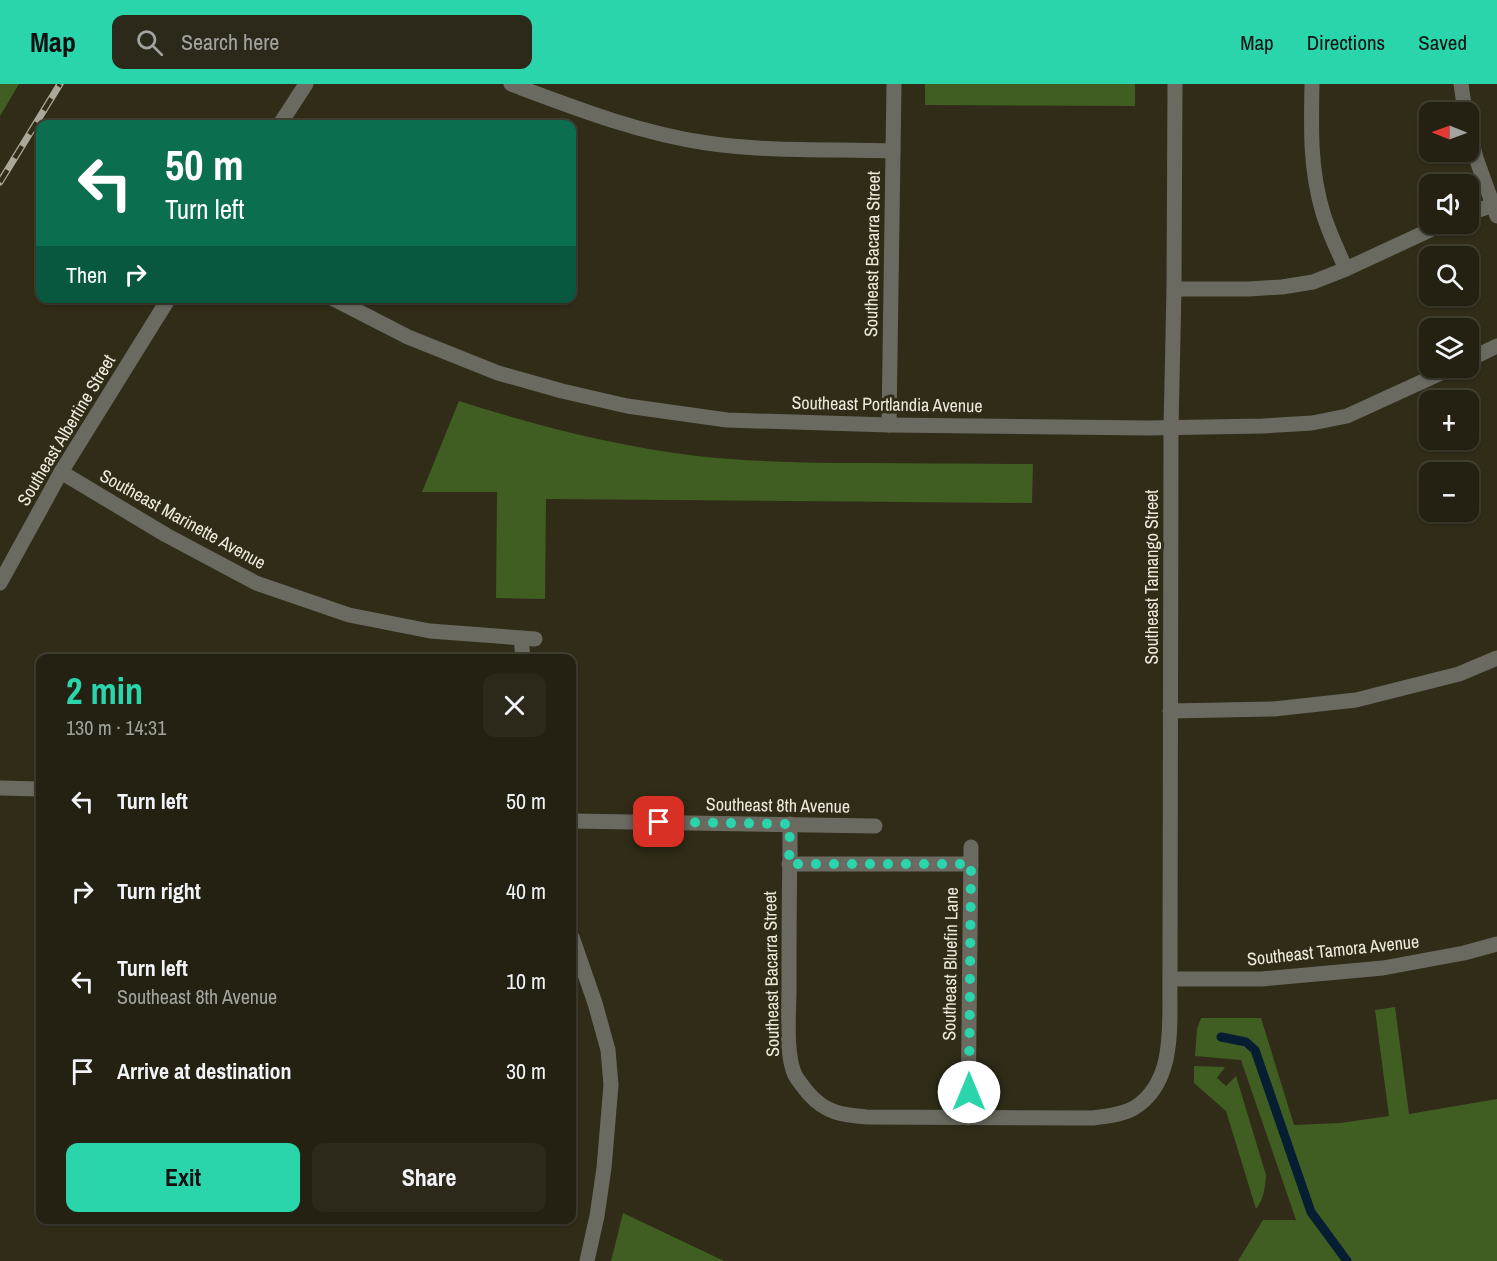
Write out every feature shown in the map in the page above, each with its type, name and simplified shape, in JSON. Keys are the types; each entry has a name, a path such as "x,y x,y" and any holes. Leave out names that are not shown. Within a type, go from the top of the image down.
{"street":[{"path":"283,120 306,84"},
{"path":"511,84 653,133 705,143 753,149 893,150"},
{"name":"Southeast Bacarra Street","path":"889,425 894,84"},
{"name":"Southeast Tamango Street","path":"968,1118 1072,1119 1118,1114 1133,1108 1157,1086 1169,1046 1171,428 1175,84"},
{"path":"1312,84 1311,141 1317,187 1323,214 1346,269"},
{"path":"1461,84 1464,102"},
{"path":"1477,162 1495,211 1479,213"},
{"path":"1174,289 1249,289 1313,282 1421,234"},
{"name":"Southeast Albertine Street","path":"0,583 61,472 166,303"},
{"name":"Southeast Portlandia Avenue","path":"342,303 408,337 498,373 627,406 727,420 889,425 1171,428 1263,426 1312,423 1347,416 1430,378"},
{"path":"1479,355 1497,346"},
{"name":"Southeast Marinette Avenue","path":"61,472 166,535 256,583 349,615 430,632 528,638 524,654"},
{"path":"1170,711 1274,709 1356,700 1459,674 1497,658"},
{"path":"0,788 36,789"},
{"name":"Southeast 8th Avenue","path":"576,821 875,826"},
{"name":"Southeast Bacarra Street","path":"790,824 790,1051 791,1065 796,1077 817,1103 848,1116 968,1118"},
{"name":"Southeast Bluefin Lane","path":"968,1118 971,847"},
{"path":"790,859 971,864"},
{"name":"Southeast Tamora Avenue","path":"1170,978 1262,979 1383,968 1464,953 1497,944"},
{"path":"576,949 608,1050 611,1085 602,1180 587,1261"}],"green space":[{"path":"0,84 19,84 0,116"},
{"path":"925,84 1135,84 1135,106 925,105"},
{"path":"459,401 576,434 636,447 697,456 802,462 1033,464 1032,503 546,499 545,599 496,598 497,492 422,492"},
{"path":"1395,1007 1409,1114 1497,1099 1497,1261 1238,1261 1263,1220 1296,1220 1241,1060 1195,1056 1197,1029 1201,1018 1261,1018 1294,1125 1340,1123 1389,1116 1375,1010"},
{"path":"1194,1066 1225,1067 1217,1078 1226,1086 1236,1076 1266,1175 1265,1188 1256,1209 1226,1111 1194,1083"},
{"path":"623,1213 724,1261 611,1261"}],"waterway":[{"path":"1221,1037 1246,1042 1255,1050 1311,1212 1347,1261"}],"railway":[{"path":"38,120 60,84"},
{"path":"0,182 36,123"}],"route":[{"path":"659,822 790,824 789,864 971,864 969,1092"}]}
